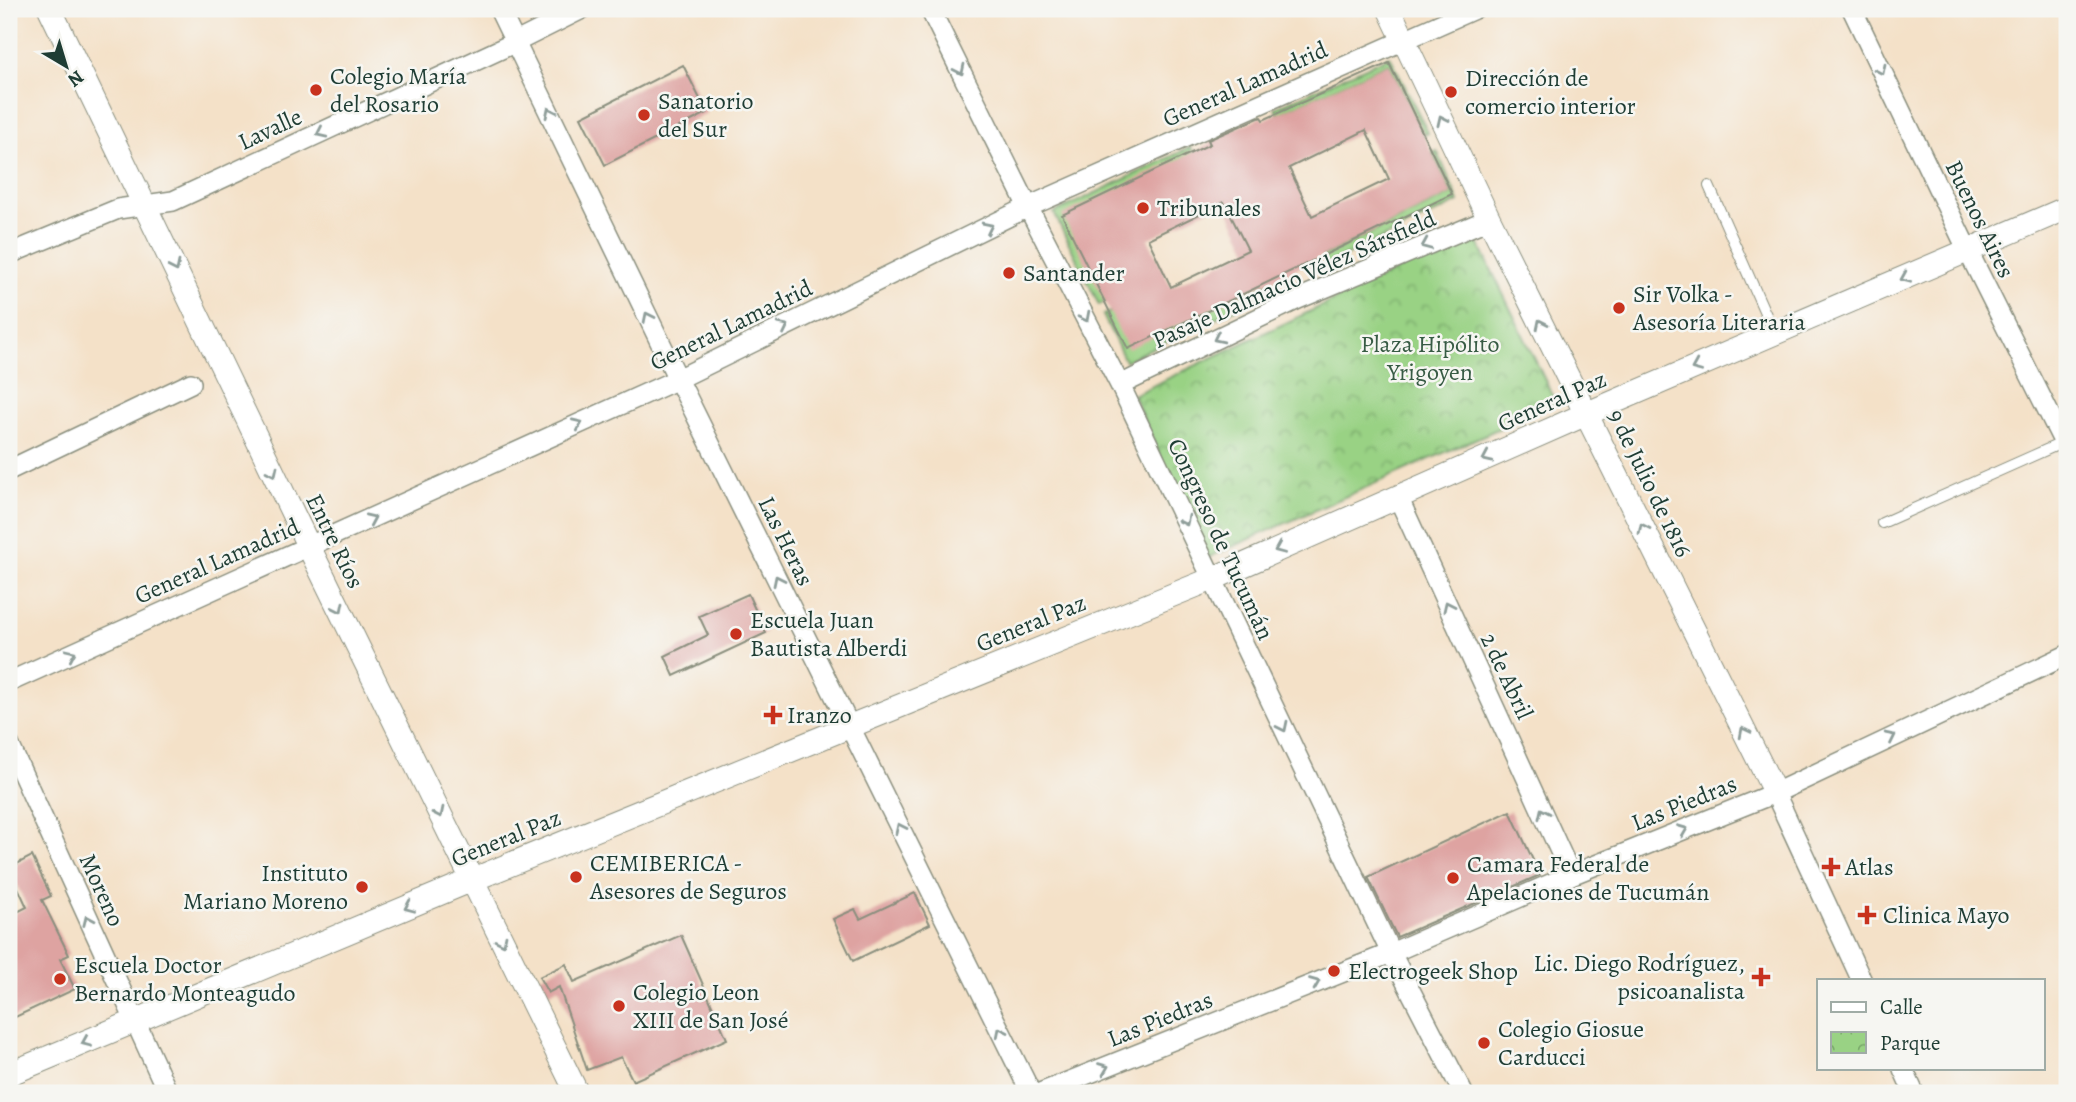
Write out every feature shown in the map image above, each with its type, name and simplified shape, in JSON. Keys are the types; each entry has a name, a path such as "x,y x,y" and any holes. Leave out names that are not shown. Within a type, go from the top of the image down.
{"street":[{"name":"Entre Ríos","path":"50,9 309,547 578,1093"},
{"name":"Las Heras","path":"499,9 678,379 1031,1093"},
{"name":"Lavalle","path":"9,254 118,209 173,201 582,9"},
{"name":"Congreso de Tucumán","path":"930,9 1120,385 1391,953 1463,1093"},
{"name":"9 de Julio de 1816","path":"1389,9 1489,219 1775,793 1861,979"},
{"name":"General Lamadrid","path":"9,682 678,379 1028,207 1474,9"},
{"name":"Buenos Aires","path":"1852,9 2065,446"},
{"name":"General Paz","path":"9,1074 472,880 1212,579 1586,414 2067,208"},
{"name":"Pasaje Dalmacio Vélez Sársfield","path":"1120,385 1298,299 1489,219"},
{"path":"9,470 191,383"},
{"name":"2 de Abril","path":"1398,497 1571,875"},
{"name":"Las Piedras","path":"1040,1093 1391,953 1571,875 1775,793 2067,654"},
{"name":"Moreno","path":"9,744 168,1093"},
{"path":"1903,1070 1914,1093"}],"lane":[{"path":"1709,186 1774,334"},
{"path":"1882,523 2065,446"}],"green space":[{"path":"1390,56 1428,133 1424,135 1389,63 1278,114 1275,108"},
{"path":"1191,147 1193,153 1105,302 1099,305 1054,213"},
{"path":"1437,151 1459,202 1326,265 1323,256 1452,194 1433,153"},
{"name":"Plaza Hipólito Yrigoyen","path":"1474,234 1556,403 1205,559 1133,395"},
{"path":"1266,283 1271,292 1125,361 1103,315 1110,312"}],"building":[{"name":"Tribunales","path":"1389,63 1452,194 1128,349 1062,215 1210,144 1208,140 1261,117 1263,120","holes":["1366,130 1389,179 1312,216 1289,168","1224,202 1248,250 1171,287 1148,239"]},
{"name":"Sanatorio del Sur","path":"683,65 707,113 605,165 581,117"},
{"name":"Escuela Juan Bautista Alberdi","path":"748,594 766,633 674,676 665,656 708,635 699,616"},
{"name":"Camara Federal de Apelaciones de Tucumán","path":"1510,811 1540,875 1397,937 1368,877"},
{"path":"32,856 51,896 42,900 69,955 60,959 75,989 9,1020 9,916 27,907 9,868"},
{"path":"915,893 930,924 853,961 833,919 855,909 860,919"},
{"path":"681,935 727,1039 633,1081 621,1057 587,1070 559,987 548,993 539,977 566,964 574,982"}],"place":[{"name":"Colegio María del Rosario","path":"316,90"},
{"name":"Dirección de comercio interior","path":"1451,92"},
{"name":"Sanatorio del Sur","path":"644,115"},
{"name":"Tribunales","path":"1143,208"},
{"name":"Santander","path":"1009,273"},
{"name":"Sir Volka - Asesoría Literaria","path":"1619,308"},
{"name":"Escuela Juan Bautista Alberdi","path":"736,634"},
{"name":"Iranzo","path":"773,715"},
{"name":"Atlas","path":"1831,867"},
{"name":"CEMIBERICA - Asesores de Seguros","path":"576,877"},
{"name":"Camara Federal de Apelaciones de Tucumán","path":"1453,878"},
{"name":"Instituto Mariano Moreno","path":"362,887"},
{"name":"Clinica Mayo","path":"1867,915"},
{"name":"Electrogeek Shop","path":"1334,971"},
{"name":"Lic. Diego Rodríguez, psicoanalista","path":"1761,977"},
{"name":"Escuela Doctor Bernardo Monteagudo","path":"60,979"},
{"name":"Colegio Leon XIII de San José","path":"619,1006"},
{"name":"Colegio Giosue Carducci","path":"1484,1043"}]}
